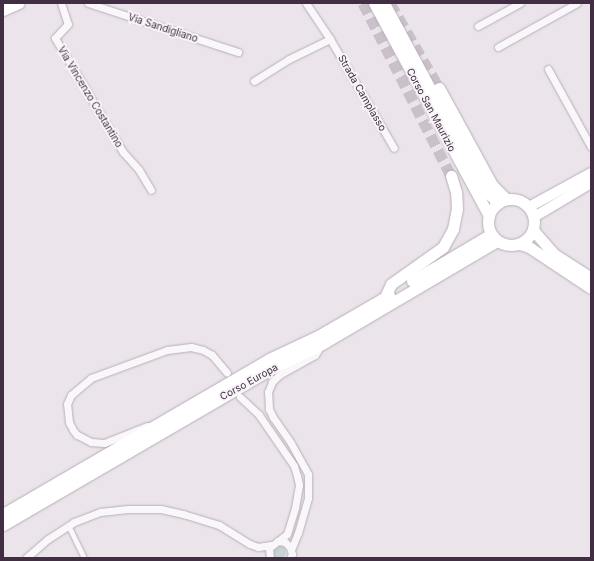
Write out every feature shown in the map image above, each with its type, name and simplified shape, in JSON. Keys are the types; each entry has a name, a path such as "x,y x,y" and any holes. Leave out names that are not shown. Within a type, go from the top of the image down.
{"main road":[{"path":"3,10 19,3"},
{"name":"Corso San Maurizio","path":"374,3 488,216"},
{"name":"Corso San Maurizio","path":"384,3 484,189 502,201"},
{"path":"439,88 502,201"},
{"path":"529,207 591,172"},
{"path":"385,297 391,284 442,247 453,229 457,209 456,192 451,176"},
{"path":"534,217 591,183"},
{"path":"518,200 529,207 534,217 533,230 526,241 512,246 494,237 488,228 488,216 492,209 502,201 518,200"},
{"path":"533,230 554,254 591,278"},
{"name":"Corso Europa","path":"3,514 269,359 318,336 494,237"},
{"name":"Corso Europa","path":"3,525 273,368 322,344 494,237"},
{"path":"520,244 529,247 591,288"}],"street":[{"name":"Via Vincenzo Costantino","path":"61,3 68,24 55,38 124,152 139,170 151,190"},
{"name":"Via Sandigliano","path":"88,3 238,52"},
{"name":"Strada Camplasso","path":"306,3 330,39 394,148"},
{"path":"478,26 520,3"},
{"path":"498,47 577,3"},
{"path":"254,81 289,59 330,39"},
{"path":"548,69 591,146"},
{"path":"291,556 308,498 308,474 292,443 269,409 268,392 272,382 279,375 315,355 322,344"},
{"path":"162,421 113,440 96,443 84,439 73,430 69,422 67,404 71,395 91,378 110,369 167,350 191,347 203,350 212,355 227,373"},
{"path":"26,558 48,539 68,525 100,512 128,509 161,509 209,521 258,547 271,545 278,541 287,534 295,508 299,485 298,476 287,455 259,415 240,397"},
{"path":"68,525 84,558"},
{"path":"278,541 285,542 291,556"},
{"path":"270,558 268,552 271,545"}],"shaded area":[{"path":"279,545 284,547 286,552 284,557 279,559 274,557 272,552 274,547"}],"tunnel":[{"path":"363,3 451,176"},
{"path":"390,3 439,88"}]}
